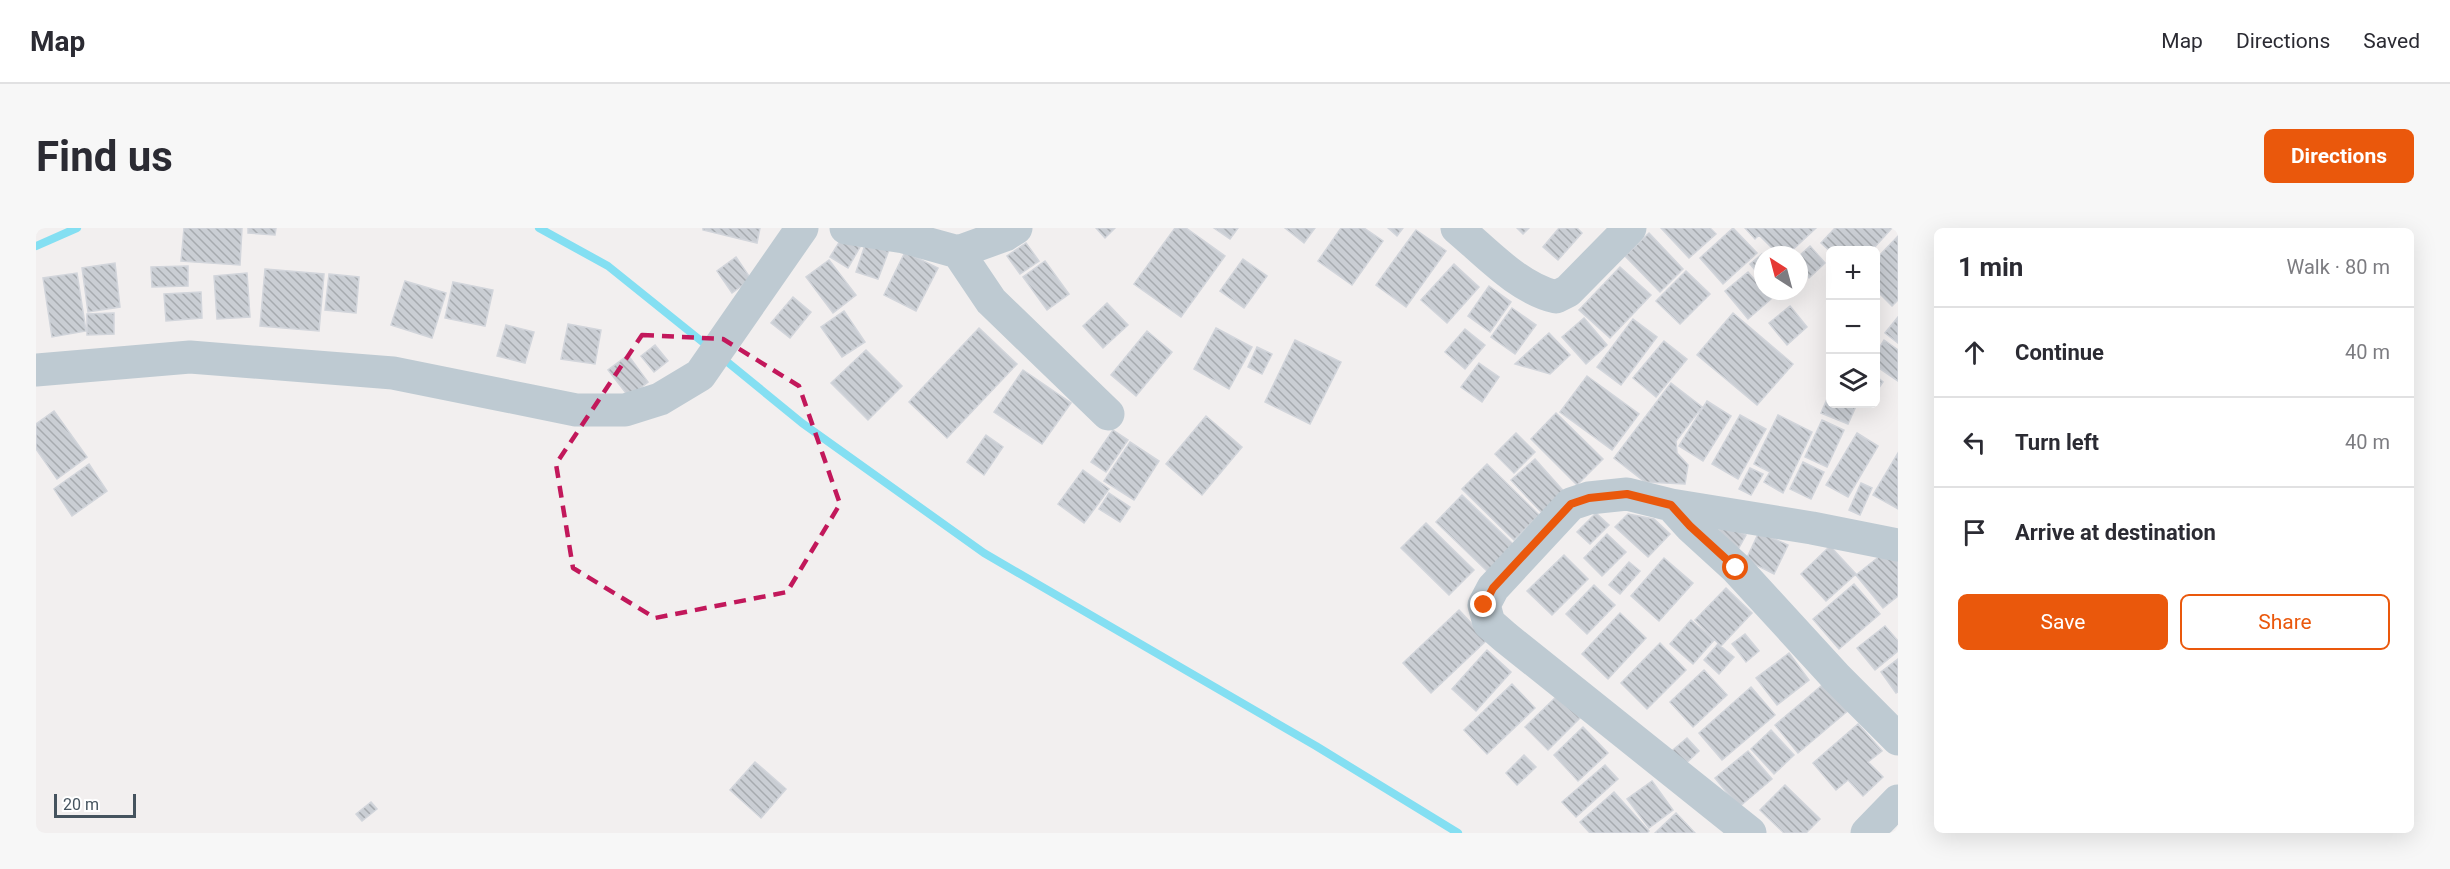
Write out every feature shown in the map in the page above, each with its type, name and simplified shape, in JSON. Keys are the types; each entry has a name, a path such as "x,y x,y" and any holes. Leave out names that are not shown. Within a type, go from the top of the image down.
{"street":[{"path":"36,370 190,357 393,373 576,410 625,410 660,399 700,375 802,228"},
{"path":"846,228 904,237 958,252 1005,235 1016,228"},
{"path":"1457,228 1513,275 1542,294 1556,297 1569,291 1630,228"},
{"path":"958,252 991,301 1108,414"},
{"path":"1750,833 1505,637 1490,623 1484,605 1493,588 1571,504 1589,498 1627,494 1671,505 1812,528 1898,545"},
{"path":"1671,505 1690,526 1736,568 1836,677 1898,739"},
{"path":"1867,833 1898,801"}],"highlighted area":[{"path":"642,335 723,339 799,386 840,504 787,592 655,618 573,568 556,464"}],"building":[{"path":"184,228 242,228 240,265 181,261"},
{"path":"248,228 276,228 275,235 248,233"},
{"path":"703,228 760,228 757,243 703,230"},
{"path":"1096,228 1115,228 1105,238"},
{"path":"1175,228 1186,228 1225,256 1181,317 1134,284"},
{"path":"1214,228 1238,228 1230,239"},
{"path":"1285,228 1315,228 1304,243"},
{"path":"1341,228 1364,228 1383,241 1352,285 1318,261"},
{"path":"1388,228 1403,228 1397,236"},
{"path":"1517,228 1529,228 1523,234"},
{"path":"1559,228 1577,228 1582,233 1558,260 1543,247"},
{"path":"1661,228 1710,228 1716,234 1689,258"},
{"path":"1733,228 1754,250 1754,256 1723,284 1700,258"},
{"path":"1745,228 1816,228 1797,246 1770,246 1759,235 1755,239"},
{"path":"1835,228 1892,228 1876,246 1826,247 1821,243"},
{"path":"1416,230 1446,251 1406,307 1376,285"},
{"path":"1649,233 1683,269 1660,292 1625,256"},
{"path":"843,236 860,247 848,268 830,257"},
{"path":"1898,236 1898,300 1892,306 1880,294 1880,255"},
{"path":"866,242 889,250 878,279 856,272"},
{"path":"1026,243 1039,261 1020,274 1007,256"},
{"path":"1810,246 1825,263 1809,278 1808,277 1808,248"},
{"path":"905,252 938,268 916,311 884,295"},
{"path":"736,257 751,279 732,293 717,271"},
{"path":"1243,259 1267,276 1244,308 1220,291"},
{"path":"829,260 856,295 833,313 806,277"},
{"path":"1045,261 1069,294 1047,310 1023,277"},
{"path":"115,263 120,307 88,312 82,268"},
{"path":"1454,264 1479,287 1447,323 1421,300"},
{"path":"188,266 188,286 152,287 151,267"},
{"path":"1620,267 1651,295 1610,338 1579,310"},
{"path":"265,269 324,274 319,331 260,326"},
{"path":"1686,271 1710,294 1680,324 1656,301"},
{"path":"1748,272 1754,279 1754,300 1770,300 1748,319 1725,291"},
{"path":"77,273 86,331 52,337 43,278"},
{"path":"247,273 250,317 217,319 214,276"},
{"path":"329,274 359,277 356,313 325,310"},
{"path":"405,281 446,293 432,338 391,325"},
{"path":"453,282 493,290 485,326 445,318"},
{"path":"1489,286 1511,302 1490,332 1468,316"},
{"path":"201,292 202,318 166,321 164,294"},
{"path":"793,297 811,312 790,338 771,323"},
{"path":"1107,303 1128,325 1103,348 1083,326"},
{"path":"1790,306 1807,327 1787,345 1769,323"},
{"path":"1512,308 1536,325 1515,354 1491,337"},
{"path":"844,311 865,342 842,357 821,327"},
{"path":"114,313 114,334 87,335 87,314"},
{"path":"1733,313 1793,364 1757,405 1697,355"},
{"path":"1898,317 1898,343 1885,333"},
{"path":"1584,318 1607,345 1586,364 1562,337"},
{"path":"1633,319 1657,337 1621,385 1597,367"},
{"path":"568,324 601,330 595,364 561,359"},
{"path":"506,325 534,332 525,363 497,356"},
{"path":"979,328 1017,364 947,438 909,402"},
{"path":"1216,328 1252,347 1229,389 1194,369"},
{"path":"1465,329 1485,345 1465,369 1445,352"},
{"path":"1147,331 1172,352 1136,396 1111,375"},
{"path":"1549,333 1570,355 1550,374 1515,364"},
{"path":"1295,340 1341,362 1310,424 1265,402"},
{"path":"1884,340 1898,350 1898,381 1880,369 1880,346"},
{"path":"1664,341 1687,359 1656,397 1633,378"},
{"path":"655,345 668,361 654,372 641,356"},
{"path":"1257,347 1272,354 1262,374 1248,367"},
{"path":"866,350 902,386 868,420 831,383"},
{"path":"628,355 648,382 629,397 608,370"},
{"path":"1479,363 1499,377 1482,402 1461,387"},
{"path":"1023,370 1071,403 1042,444 994,412"},
{"path":"1587,376 1639,414 1612,450 1560,412"},
{"path":"1671,383 1702,407 1676,441 1677,453 1688,465 1685,484 1645,482 1614,458"},
{"path":"1707,401 1731,416 1703,461 1679,446"},
{"path":"1826,401 1826,408 1855,408 1848,424 1821,413"},
{"path":"54,411 87,457 57,479 36,449 36,424"},
{"path":"1556,413 1603,459 1577,485 1531,439"},
{"path":"1740,415 1766,429 1738,479 1712,464"},
{"path":"1778,415 1812,432 1783,493 1764,482 1770,472 1754,464"},
{"path":"1206,416 1242,447 1202,495 1166,464"},
{"path":"1822,420 1844,430 1827,467 1805,457"},
{"path":"1113,430 1128,440 1106,472 1091,462"},
{"path":"1516,433 1535,452 1514,473 1495,454"},
{"path":"1857,433 1878,446 1848,497 1826,485"},
{"path":"986,435 1003,447 984,475 967,462"},
{"path":"1130,442 1159,461 1134,500 1104,481"},
{"path":"1898,453 1898,509 1873,495"},
{"path":"1535,459 1567,495 1544,515 1511,480"},
{"path":"1803,462 1824,472 1811,499 1790,489"},
{"path":"89,464 107,491 72,516 54,489"},
{"path":"1487,464 1539,515 1514,540 1462,489"},
{"path":"1750,468 1763,474 1751,495 1739,489"},
{"path":"1083,470 1109,489 1084,523 1058,504"},
{"path":"1861,483 1872,488 1860,515 1849,510"},
{"path":"1109,493 1130,507 1120,522 1099,509"},
{"path":"1462,495 1514,545 1488,572 1436,522"},
{"path":"1596,513 1609,525 1590,544 1577,532"},
{"path":"1628,514 1654,519 1670,534 1648,557 1615,527"},
{"path":"1426,523 1474,570 1449,595 1401,548"},
{"path":"1723,523 1746,535 1736,553 1714,542"},
{"path":"1759,532 1788,545 1774,574 1746,560"},
{"path":"1607,534 1626,552 1602,576 1584,558"},
{"path":"1830,546 1856,574 1826,601 1801,574"},
{"path":"1890,548 1898,557 1898,596 1883,608 1856,575"},
{"path":"1564,555 1588,579 1552,615 1527,591"},
{"path":"1664,558 1693,583 1659,621 1631,596"},
{"path":"1629,562 1640,571 1620,594 1609,585"},
{"path":"1854,584 1880,614 1839,649 1813,619"},
{"path":"1594,585 1615,605 1587,634 1566,614"},
{"path":"1726,588 1752,613 1721,646 1695,620"},
{"path":"1459,610 1487,640 1431,693 1403,663"},
{"path":"1620,613 1646,638 1608,679 1582,654"},
{"path":"1691,620 1714,640 1693,664 1670,644"},
{"path":"1885,626 1898,641 1898,651 1875,670 1857,648"},
{"path":"1745,634 1759,651 1746,662 1732,644"},
{"path":"1660,643 1686,670 1647,709 1621,683"},
{"path":"1718,644 1734,657 1719,674 1704,660"},
{"path":"1487,650 1511,672 1476,711 1452,689"},
{"path":"1789,653 1809,680 1777,705 1756,678"},
{"path":"1898,659 1898,692 1896,693 1881,672"},
{"path":"1704,670 1727,695 1693,727 1670,702"},
{"path":"1827,681 1850,709 1798,753 1775,725"},
{"path":"1512,684 1535,708 1487,754 1464,730"},
{"path":"1751,687 1775,715 1722,760 1699,733"},
{"path":"1558,695 1580,718 1548,750 1525,727"},
{"path":"1858,724 1882,751 1868,762 1883,777 1863,796 1848,780 1836,790 1813,763"},
{"path":"1583,727 1608,753 1578,781 1554,755"},
{"path":"1771,730 1794,755 1774,774 1751,749"},
{"path":"1687,738 1699,751 1681,768 1668,754"},
{"path":"1748,751 1772,779 1739,807 1715,778"},
{"path":"1524,755 1536,767 1517,785 1506,773"},
{"path":"755,762 786,789 761,818 730,790"},
{"path":"1605,765 1618,779 1576,817 1562,802"},
{"path":"1652,781 1673,810 1649,828 1627,799"},
{"path":"1785,785 1820,819 1806,833 1784,833 1760,810"},
{"path":"1614,792 1649,831 1647,833 1590,833 1580,822"},
{"path":"371,802 377,809 362,821 356,814"},
{"path":"1676,813 1695,833 1655,833"}],"waterway":[{"path":"36,246 77,228"},
{"path":"539,228 608,266 710,348"},
{"path":"720,356 802,423 984,553 1316,746 1458,833"}],"route":[{"path":"1484,605 1493,588 1571,504 1608,495 1627,494 1671,505 1690,526 1736,568"}]}
